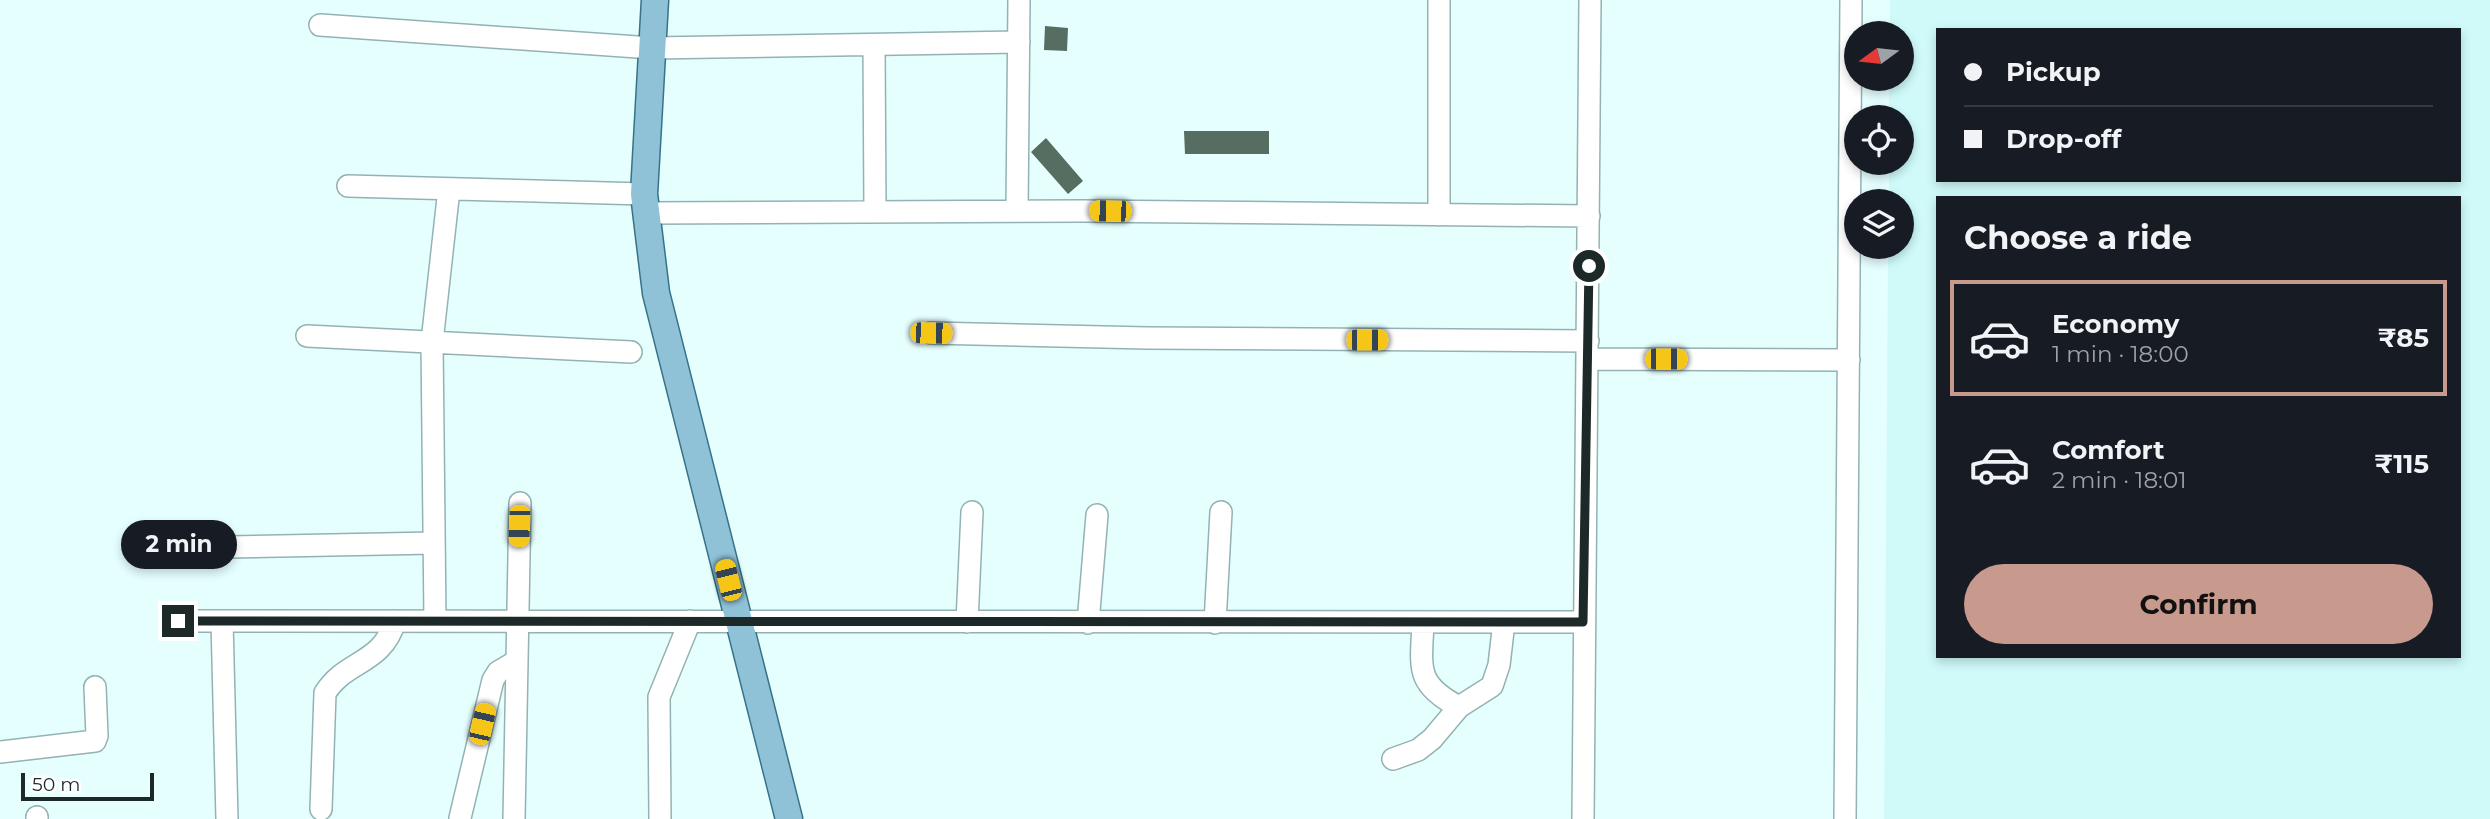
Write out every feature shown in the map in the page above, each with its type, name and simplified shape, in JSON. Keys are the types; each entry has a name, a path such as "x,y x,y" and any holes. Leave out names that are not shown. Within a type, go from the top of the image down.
{"main road":[{"path":"655,0 644,204 656,293 789,819"}],"street":[{"path":"1017,211 1019,0"},
{"path":"1439,0 1439,215"},
{"path":"1583,819 1590,0"},
{"path":"1845,819 1851,0"},
{"path":"320,25 652,48 1019,42"},
{"path":"874,45 875,212"},
{"path":"348,186 449,189 644,204 875,212 1590,216"},
{"path":"435,621 432,342 449,189"},
{"path":"931,333 1588,350 1849,360"},
{"path":"307,336 631,352"},
{"path":"514,819 520,503"},
{"path":"967,622 972,512"},
{"path":"1215,623 1221,512"},
{"path":"1088,622 1097,515"},
{"path":"176,548 435,543"},
{"path":"178,621 516,619 1583,622"},
{"path":"222,621 228,819"},
{"path":"321,809 325,693 333,683 386,645 395,621"},
{"path":"660,819 659,697 690,621"},
{"path":"1393,759 1418,750 1432,739 1459,707 1492,686 1499,665 1504,622"},
{"path":"1423,623 1421,664 1425,681 1442,698 1459,707"},
{"path":"460,818 493,680 498,672 515,662"},
{"path":"0,752 95,741 95,687"}],"shaded area":[{"path":"1890,0 2490,0 2490,819 1884,819 1888,259 1914,259 1914,189 1889,189 1889,175 1914,175 1914,105 1889,105 1889,91 1914,91 1914,21 1890,21"}],"building":[{"path":"1045,26 1068,28 1067,51 1044,50"},
{"path":"1184,131 1269,131 1269,154 1185,154"},
{"path":"1046,138 1083,181 1068,194 1031,152"}],"route":[{"path":"178,621 516,619 1583,622 1589,266"}]}
